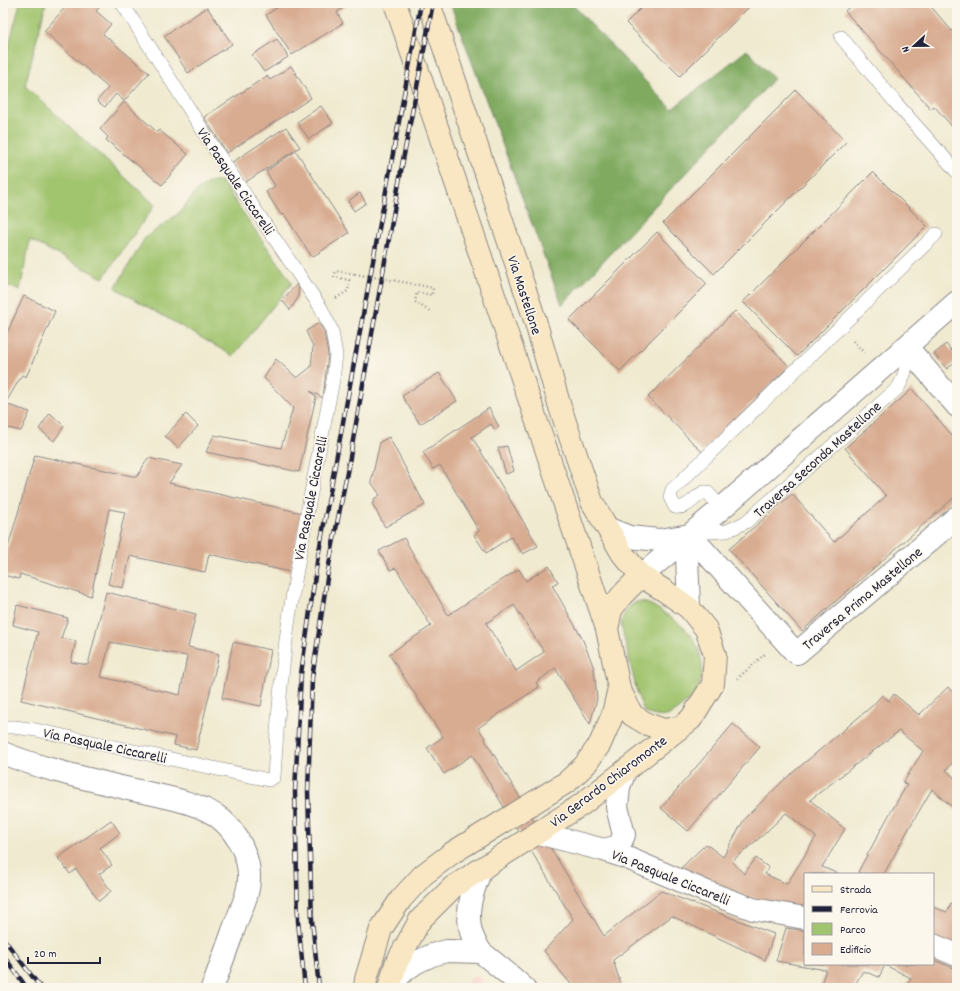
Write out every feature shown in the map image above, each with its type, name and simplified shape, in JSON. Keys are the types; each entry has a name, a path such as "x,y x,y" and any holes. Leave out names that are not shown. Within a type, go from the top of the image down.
{"street":[{"name":"Via Mastellone","path":"395,3 576,538"},
{"name":"Via Mastellone","path":"429,3 535,320 560,407 592,502 622,553 641,576"},
{"name":"Traversa Seconda Mastellone","path":"641,576 956,306"},
{"path":"907,347 957,406"},
{"name":"Traversa Prima Mastellone","path":"691,534 797,653 957,517"},
{"name":"Traversa Seconda Mastellone","path":"609,529 629,537 659,540 691,534"},
{"path":"689,608 687,556 691,534"},
{"name":"Via Gerardo Chiaromonte","path":"365,988 366,979 381,929 401,899 424,875 452,853 567,782 585,765 600,744 613,714 619,688 607,629 576,538"},
{"name":"Via Gerardo Chiaromonte","path":"390,986 396,964 420,920 453,888 581,805 625,771 691,719 713,684 715,655 706,629 689,608 665,590 641,576"},
{"path":"607,629 611,610 622,595 641,576"},
{"path":"619,688 632,715 647,724 664,730 679,728"},
{"path":"3,753 17,759 72,776 197,805 222,819 233,831 242,846 248,864 249,880 244,900 212,988"},
{"path":"604,850 618,846 624,835 617,807 619,787 625,771"},
{"name":"Via Pasquale Ciccarelli","path":"538,832 626,857 753,910 804,918"},
{"path":"481,869 471,896 469,916 471,933 480,952 524,988"},
{"path":"934,945 957,955"},
{"path":"390,986 404,971 415,963 432,955 447,951 480,952"}],"lane":[{"name":"Via Pasquale Ciccarelli","path":"3,727 36,730 269,780 274,777 279,710 288,627 302,539 333,380 336,355 332,331 321,308 214,148 122,3"},
{"path":"841,37 895,102 957,172"},
{"path":"722,508 707,492 704,492 687,505 679,508 675,507 670,498 672,490 936,234"},
{"name":"Traversa Seconda Mastellone","path":"691,534 728,531 746,522 898,388 906,370 908,360 907,347"}],"path":[{"path":"349,280 334,277 336,270 433,288 432,295 417,292 415,302 431,312"},
{"path":"850,341 853,341 879,371"},
{"path":"735,681 783,639"}],"shaded area":[{"path":"475,974 490,988 462,988"}],"green space":[{"path":"20,3 46,3 25,86 155,205 103,278 30,240 20,290 3,284 3,68"},
{"path":"450,3 571,3 672,109 747,50 774,79 562,305"},
{"path":"221,181 292,283 233,356 115,288 145,238 179,213 196,192 208,183"},
{"path":"636,602 644,602 651,605 681,625 695,641 701,657 702,673 697,690 693,697 673,713 662,717 645,713 638,696 621,625 626,612"}],"building":[{"path":"69,3 101,3 102,4 96,11 111,24 103,34 149,73 124,101 116,94 105,107 97,101 108,88 44,31"},
{"path":"284,3 349,4 337,12 343,23 292,55 266,15"},
{"path":"646,3 753,3 680,76 626,23"},
{"path":"854,3 928,3 957,37 957,132 934,106 931,109 845,11"},
{"path":"207,7 232,44 188,73 164,36"},
{"path":"277,39 288,57 264,72 252,55"},
{"path":"291,66 311,98 227,153 204,117 267,76 270,80"},
{"path":"796,90 846,142 714,274 663,223"},
{"path":"124,102 157,132 159,130 188,154 162,185 106,140 108,137 100,129"},
{"path":"321,106 333,123 309,139 297,122"},
{"path":"286,127 300,147 244,183 231,163"},
{"path":"296,151 349,233 312,257 284,214 282,216 266,192 275,186 266,171"},
{"path":"873,172 927,226 797,356 743,302"},
{"path":"360,193 366,203 354,211 348,201"},
{"path":"657,232 707,284 620,371 569,320"},
{"path":"299,282 298,298 290,310 282,300"},
{"path":"24,296 55,311 26,377 22,375 5,404 30,412 21,431 3,427 3,341"},
{"path":"735,311 789,366 702,452 648,397"},
{"path":"319,323 324,332 328,354 323,398 310,391 316,397 299,472 206,452 214,435 281,448 293,408 264,378 276,359 297,378 311,367 313,347 306,331"},
{"path":"946,344 957,357 957,360 947,369 934,354"},
{"path":"439,373 457,401 420,424 402,396"},
{"path":"912,389 957,441 957,495 802,631 729,549 792,494 834,542 886,496 845,448"},
{"path":"489,408 499,427 495,430 491,424 472,437 538,546 523,554 511,537 486,553 474,535 479,531 440,465 433,469 423,452"},
{"path":"50,413 64,426 54,441 39,429"},
{"path":"186,414 198,426 178,448 165,436"},
{"path":"389,437 425,505 385,527 372,503 375,502 374,499 380,495 371,482 380,442"},
{"path":"507,446 514,471 506,474 498,448"},
{"path":"35,455 137,477 148,458 182,465 169,483 302,513 290,572 209,554 205,572 130,556 123,588 108,584 125,512 109,509 91,596 20,574 19,579 3,575 3,564"},
{"path":"404,538 448,615 519,569 526,581 549,566 558,582 552,585 582,638 594,668 597,699 590,724 555,668 536,683 539,687 478,728 604,936 661,891 774,934 765,960 672,916 613,960 622,988 574,988 544,951 573,919 472,755 444,774 427,748 443,737 389,654 431,626 396,568 390,570 379,551","holes":["514,605 544,652 516,671 486,623"]},
{"path":"106,592 196,614 188,647 219,654 196,750 174,745 176,737 21,700 38,632 13,625 17,605 68,618 61,638 76,641 71,662 88,665","holes":["110,642 187,656 180,695 101,677"]},
{"path":"233,642 271,650 261,706 222,698"},
{"path":"948,687 957,697 957,767 953,762 946,770 957,780 957,811 932,789 885,873 858,872 907,785 903,783 923,751 899,731 810,800 845,829 822,867 837,873 804,873 804,910 792,910 696,880 681,868 706,844 723,857 745,818 784,780 871,707 882,695 889,701 894,694 919,715","holes":["786,813 816,837 787,884 765,874 769,868 756,858 744,874 732,861 762,836"]},
{"path":"733,724 760,747 688,831 661,808"},
{"path":"111,820 120,833 100,848 112,865 99,874 111,891 99,901 76,869 70,874 58,858"},
{"path":"951,903 957,905 957,947 934,938 934,907 947,912"},
{"path":"786,928 804,931 804,965 885,965 879,977 863,971 853,988 827,988 821,984 826,970 776,961"},
{"path":"934,960 957,969 957,988 903,988 911,978 885,965 934,965"}],"railway":[{"path":"305,988 298,921 295,792 301,674 317,562 421,3"},
{"path":"319,988 312,920 308,792 312,678 329,565 433,3"},
{"path":"3,938 41,988"},
{"path":"3,955 27,988"}]}
